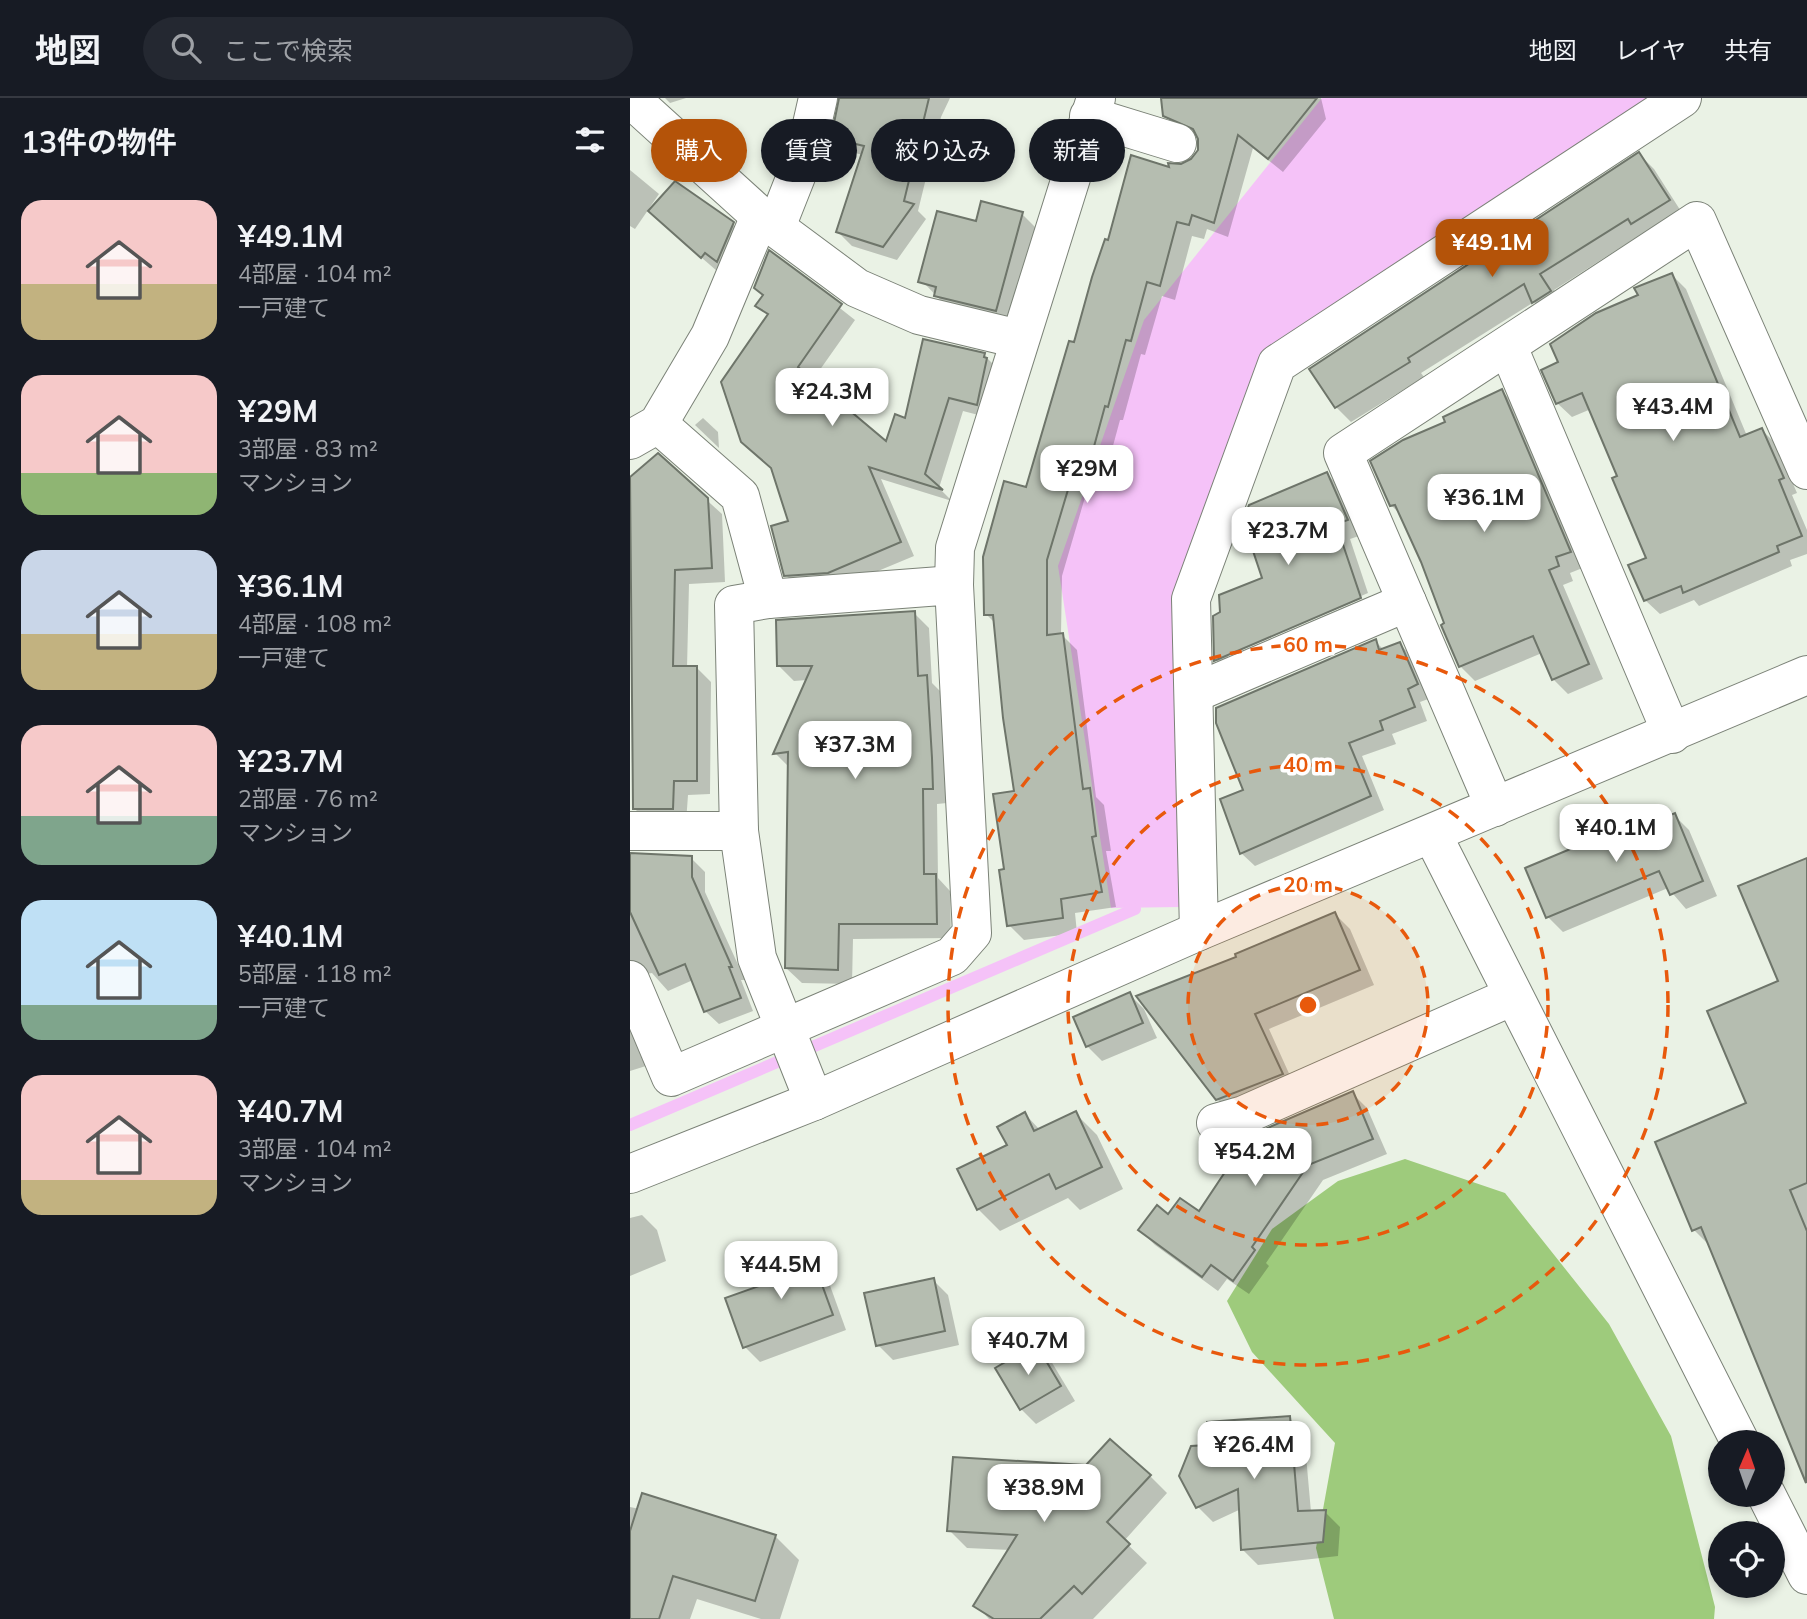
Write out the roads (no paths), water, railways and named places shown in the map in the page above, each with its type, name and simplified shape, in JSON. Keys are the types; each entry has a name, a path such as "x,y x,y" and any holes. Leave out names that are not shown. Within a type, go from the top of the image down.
{"street":[{"path":"768,599 740,496 644,432 710,336 806,151 818,98"},
{"path":"1199,931 1191,599 1277,364 1682,98"},
{"path":"633,107 768,222 857,288 919,315 1019,340"},
{"path":"630,980 671,1077 787,1033 952,956 972,933 954,585 955,548 1093,107 1177,143"},
{"path":"1495,807 1343,453 1697,221 1807,470"},
{"path":"1508,346 1672,734"},
{"path":"809,1090 757,958 739,831 734,606 768,599 954,585"},
{"path":"1194,694 1407,602"},
{"path":"630,1174 809,1090 1199,931 1807,675"},
{"path":"630,831 739,831"},
{"path":"1432,834 1734,1430"},
{"path":"1216,1123 1244,1115 1514,996"},
{"path":"1773,1507 1807,1575"}],"waterway":[{"path":"630,1125 1135,909"}]}
